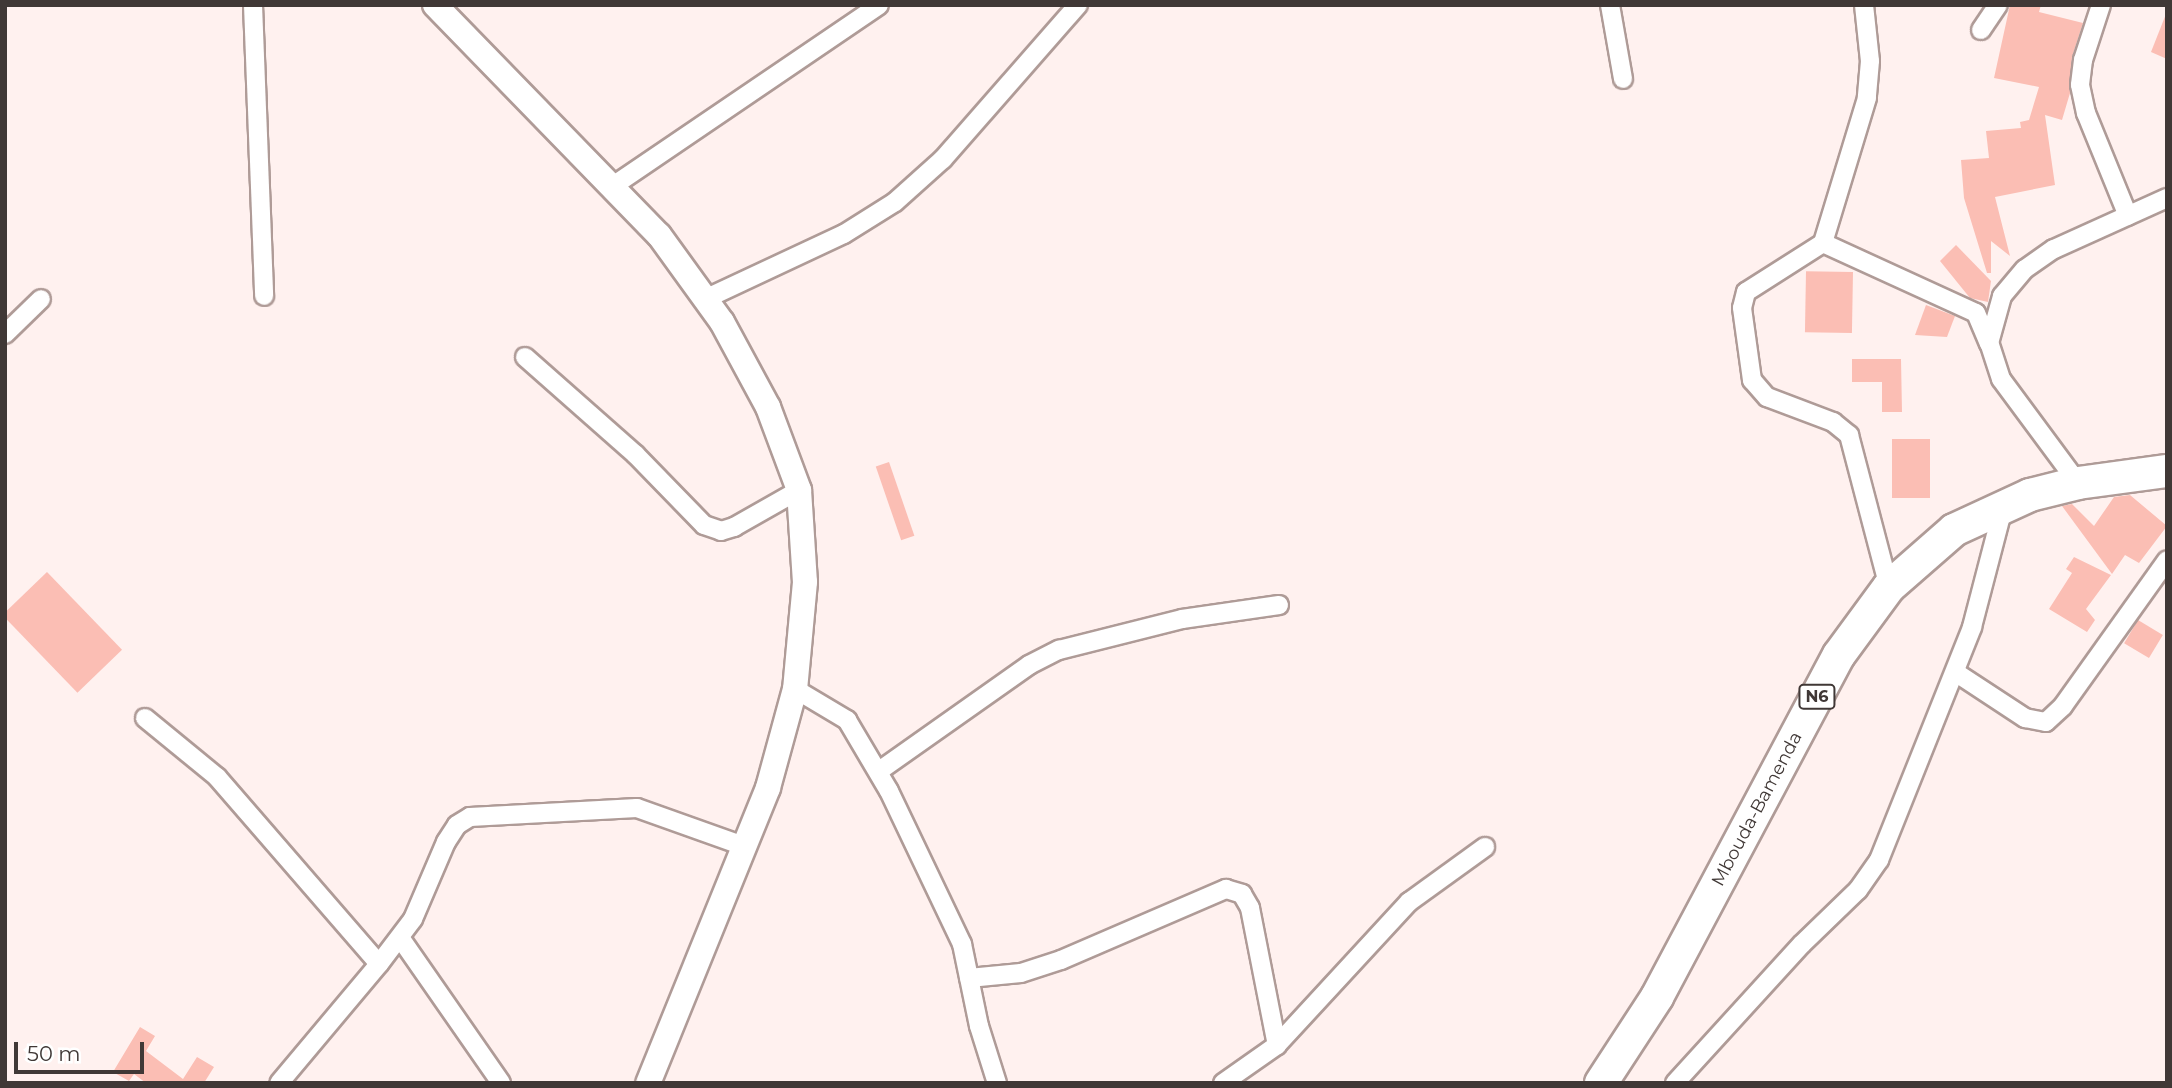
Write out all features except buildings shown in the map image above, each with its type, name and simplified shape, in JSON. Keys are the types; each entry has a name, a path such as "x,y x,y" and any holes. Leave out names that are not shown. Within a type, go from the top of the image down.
{"highway":[{"name":"Mbouda-Bamenda","path":"1601,1083 1657,997 1839,655 1889,587 1954,530 2002,512 2030,495 2078,482 2167,471"}],"street":[{"path":"253,5 264,296"},
{"path":"435,5 610,188 659,235 705,299 768,407 799,490 805,582 795,689 768,788 648,1083"},
{"path":"610,188 764,79 879,5"},
{"path":"705,299 834,239 895,202 943,159 1078,5"},
{"path":"1610,5 1623,79"},
{"path":"1864,5 1870,61 1867,98 1823,243 1746,292 1742,308 1752,380 1767,397 1833,422 1849,435 1889,587"},
{"path":"1981,30 1998,5"},
{"path":"2101,5 2083,60 2080,85 2086,113 2128,216"},
{"path":"1989,343 2002,296 2025,270 2053,249 2167,198"},
{"path":"1823,243 1976,313 2001,379 2078,482"},
{"path":"5,334 41,299"},
{"path":"525,357 635,454 704,525 721,531 734,527 799,490"},
{"path":"1675,1083 1793,953 1858,890 1880,860 1955,672 2002,512"},
{"path":"1955,672 2025,718 2046,722 2063,706 2167,560"},
{"path":"879,771 1029,665 1059,649 1182,619 1279,605"},
{"path":"795,689 847,720 879,771 950,915 970,978 997,1083"},
{"path":"145,718 217,777 379,964"},
{"path":"279,1083 401,939 446,842 457,825 470,817 637,808 744,846"},
{"path":"1223,1083 1277,1045 1409,902 1485,847"},
{"path":"970,978 1021,974 1061,960 1226,889 1242,894 1250,908 1277,1045"},
{"path":"401,939 501,1083"}]}
